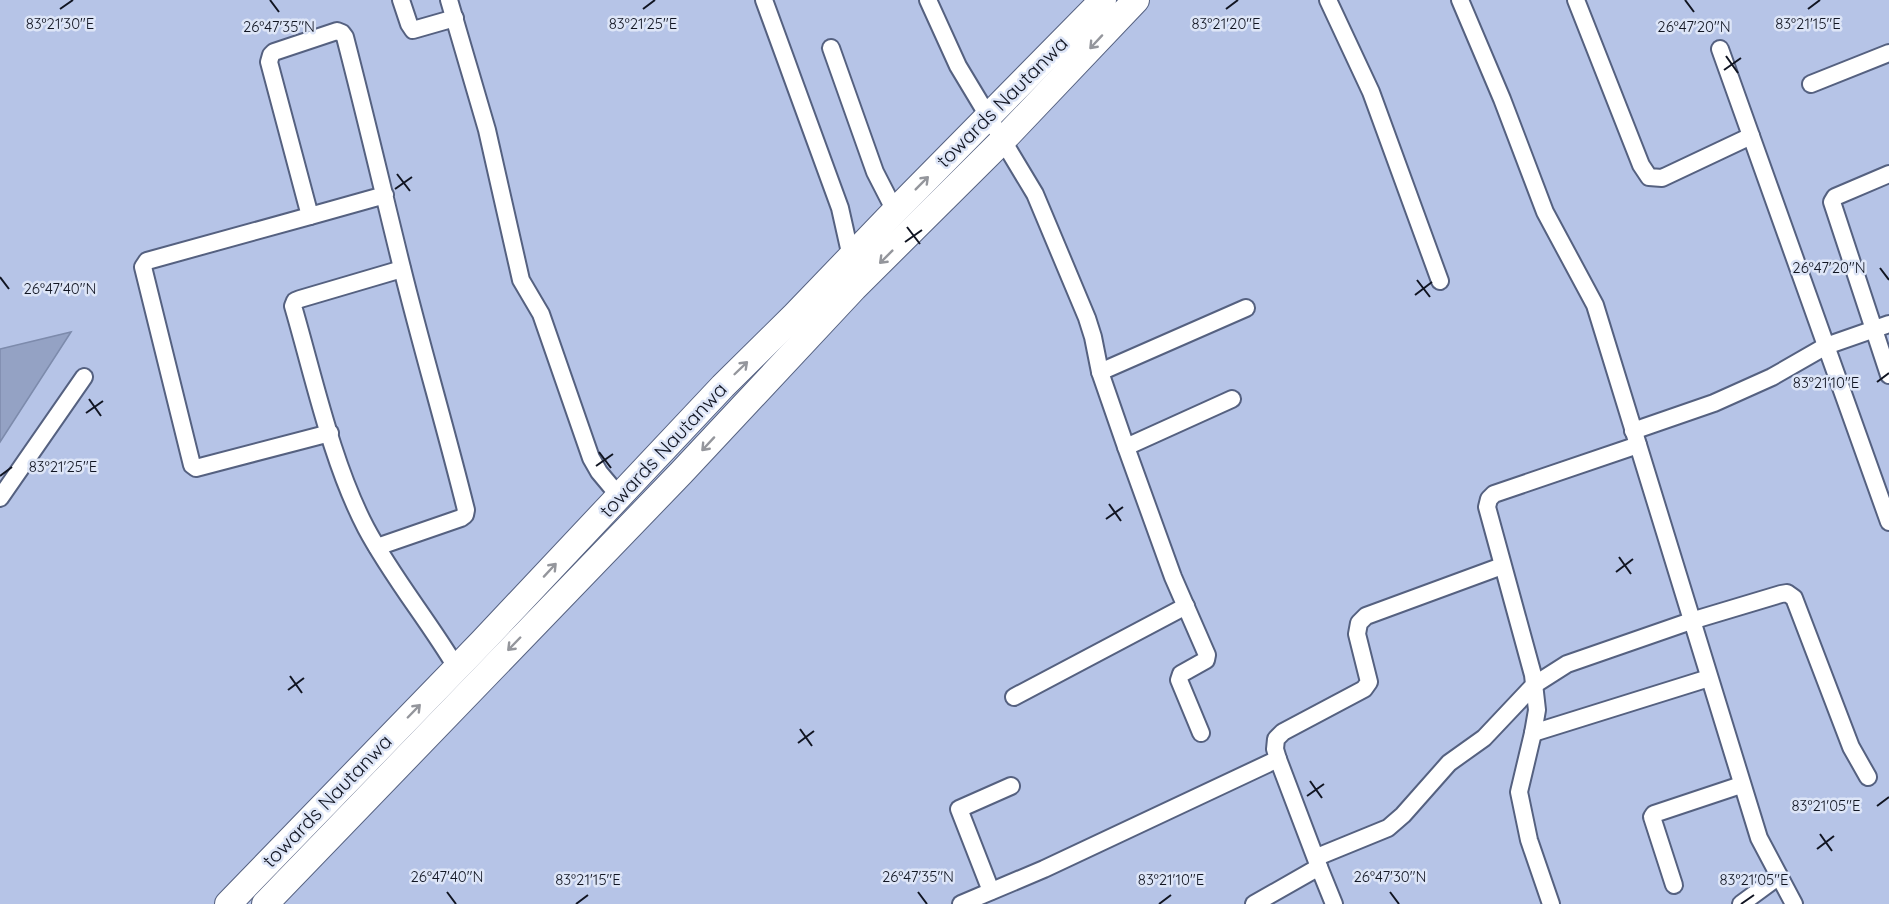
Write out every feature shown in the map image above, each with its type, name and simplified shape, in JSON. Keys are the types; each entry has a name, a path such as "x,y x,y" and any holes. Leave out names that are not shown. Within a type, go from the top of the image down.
{"main road":[{"name":"towards Nautanwa","path":"228,904 723,386 1103,0"},
{"path":"265,904 681,473 854,288 1002,141 1136,0"}],"street":[{"path":"401,0 413,30 454,18"},
{"path":"449,0 487,130 521,280 540,314 591,458 599,472 620,496"},
{"path":"764,0 840,208 851,257"},
{"path":"928,0 958,66 1035,194 1093,337 1100,372 1126,447 1173,577 1207,657 1206,660 1181,674 1179,680 1201,733"},
{"path":"1328,0 1371,92 1440,281"},
{"path":"1460,0 1502,99 1545,212 1595,304 1741,785 1759,838 1794,904"},
{"path":"1576,0 1641,165 1649,177 1662,177 1751,136"},
{"path":"310,216 269,62 274,52 337,31 345,37 402,269 466,510 461,518 377,547"},
{"path":"831,48 875,172 895,210"},
{"path":"1720,49 1889,522"},
{"path":"1811,84 1889,53"},
{"path":"1889,174 1835,197 1832,202 1881,327 1889,375"},
{"path":"330,433 196,468 192,465 143,267 147,261 385,195"},
{"path":"402,269 295,301 293,306 330,433 365,527 456,668"},
{"path":"1100,372 1246,308"},
{"path":"1551,904 1529,840 1519,792 1537,710 1534,685 1487,507 1489,499 1494,494 1635,438 1772,377 1826,346 1881,327"},
{"path":"0,498 84,377"},
{"path":"1126,447 1232,399"},
{"path":"1334,904 1278,759 1275,749 1276,739 1283,732 1364,689 1369,682 1357,634 1359,623 1366,616 1502,566"},
{"path":"1318,862 1388,828 1403,815 1449,763 1484,738 1534,685 1567,664 1691,621 1781,594 1791,595 1851,747 1868,777"},
{"path":"1014,697 1186,606"},
{"path":"1533,733 1709,678"},
{"path":"961,904 1044,869 1278,759"},
{"path":"1674,885 1652,817 1654,814 1741,785"},
{"path":"991,891 959,809 1011,786"},
{"path":"1254,904 1317,870 1318,862"},
{"path":"1741,904 1779,876"}],"building":[{"path":"71,332 0,442 0,349"}]}
